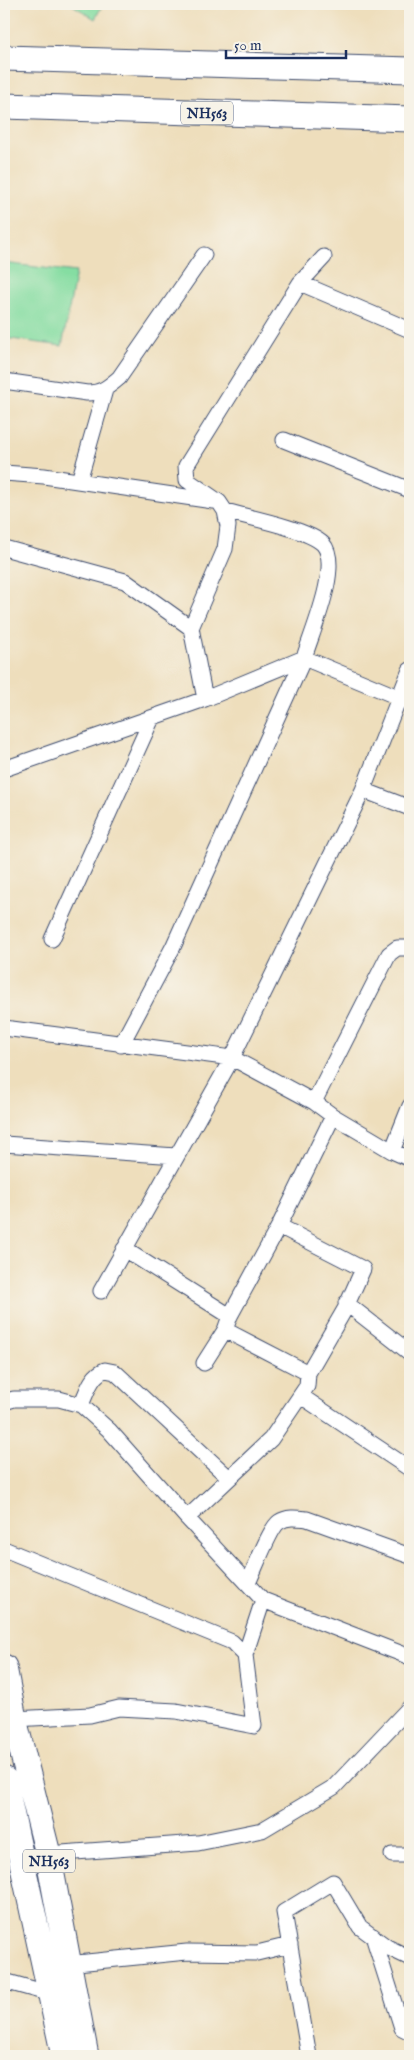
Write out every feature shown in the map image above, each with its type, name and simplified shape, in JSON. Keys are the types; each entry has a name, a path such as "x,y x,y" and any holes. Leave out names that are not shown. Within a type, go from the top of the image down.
{"highway":[{"path":"4,58 410,70"},
{"path":"4,96 410,103"},
{"name":"NH563","path":"4,106 410,119"},
{"name":"NH563","path":"4,1667 14,1719 48,1854 67,1964 86,2056"},
{"name":"NH563","path":"4,1779 64,2056"}],"street":[{"path":"4,381 87,393 98,393 105,390 119,378 204,255"},
{"path":"205,699 191,628 225,549 228,526 222,507 187,480 186,466 300,283 324,257"},
{"path":"300,283 410,330"},
{"path":"79,481 105,390"},
{"path":"284,440 410,490"},
{"path":"4,473 79,481 222,507 308,535 323,545 329,559 328,578 304,658 173,947 121,1045"},
{"path":"4,548 125,581 191,628"},
{"path":"4,769 205,699 304,658 405,700"},
{"path":"101,1291 232,1058 405,700 410,670"},
{"path":"52,939 152,718"},
{"path":"363,790 410,808"},
{"path":"314,1102 389,954 396,948 410,948"},
{"path":"4,1028 121,1045 232,1058 314,1102 333,1116 392,1151 410,1159"},
{"path":"392,1151 410,1106"},
{"path":"204,1363 279,1226 333,1116"},
{"path":"4,1144 176,1156"},
{"path":"186,1518 272,1439 307,1386 308,1373 345,1309 346,1303 363,1269 279,1226"},
{"path":"124,1249 227,1323 308,1373"},
{"path":"346,1303 410,1353"},
{"path":"81,1405 96,1376 105,1370 115,1372 229,1478"},
{"path":"301,1396 410,1469"},
{"path":"4,1402 14,1399 59,1399 81,1405 109,1430 186,1518 263,1600 410,1656"},
{"path":"248,1583 278,1522 291,1518 307,1519 410,1556"},
{"path":"4,1549 232,1642 244,1655"},
{"path":"14,1719 90,1715 120,1708 176,1711 254,1726 244,1655 263,1600"},
{"path":"22,1859 48,1854 198,1843 262,1830 334,1787 410,1707"},
{"path":"392,1855 410,1855"},
{"path":"309,2056 284,1912 333,1882 360,1927 387,1947 410,1958"},
{"path":"372,1935 402,2028 410,2032"},
{"path":"67,1964 188,1952 257,1953 290,1945"},
{"path":"4,1981 51,1994"}],"green space":[{"path":"71,4 103,4 95,19"},
{"path":"4,263 76,272 62,346 4,338"}]}
